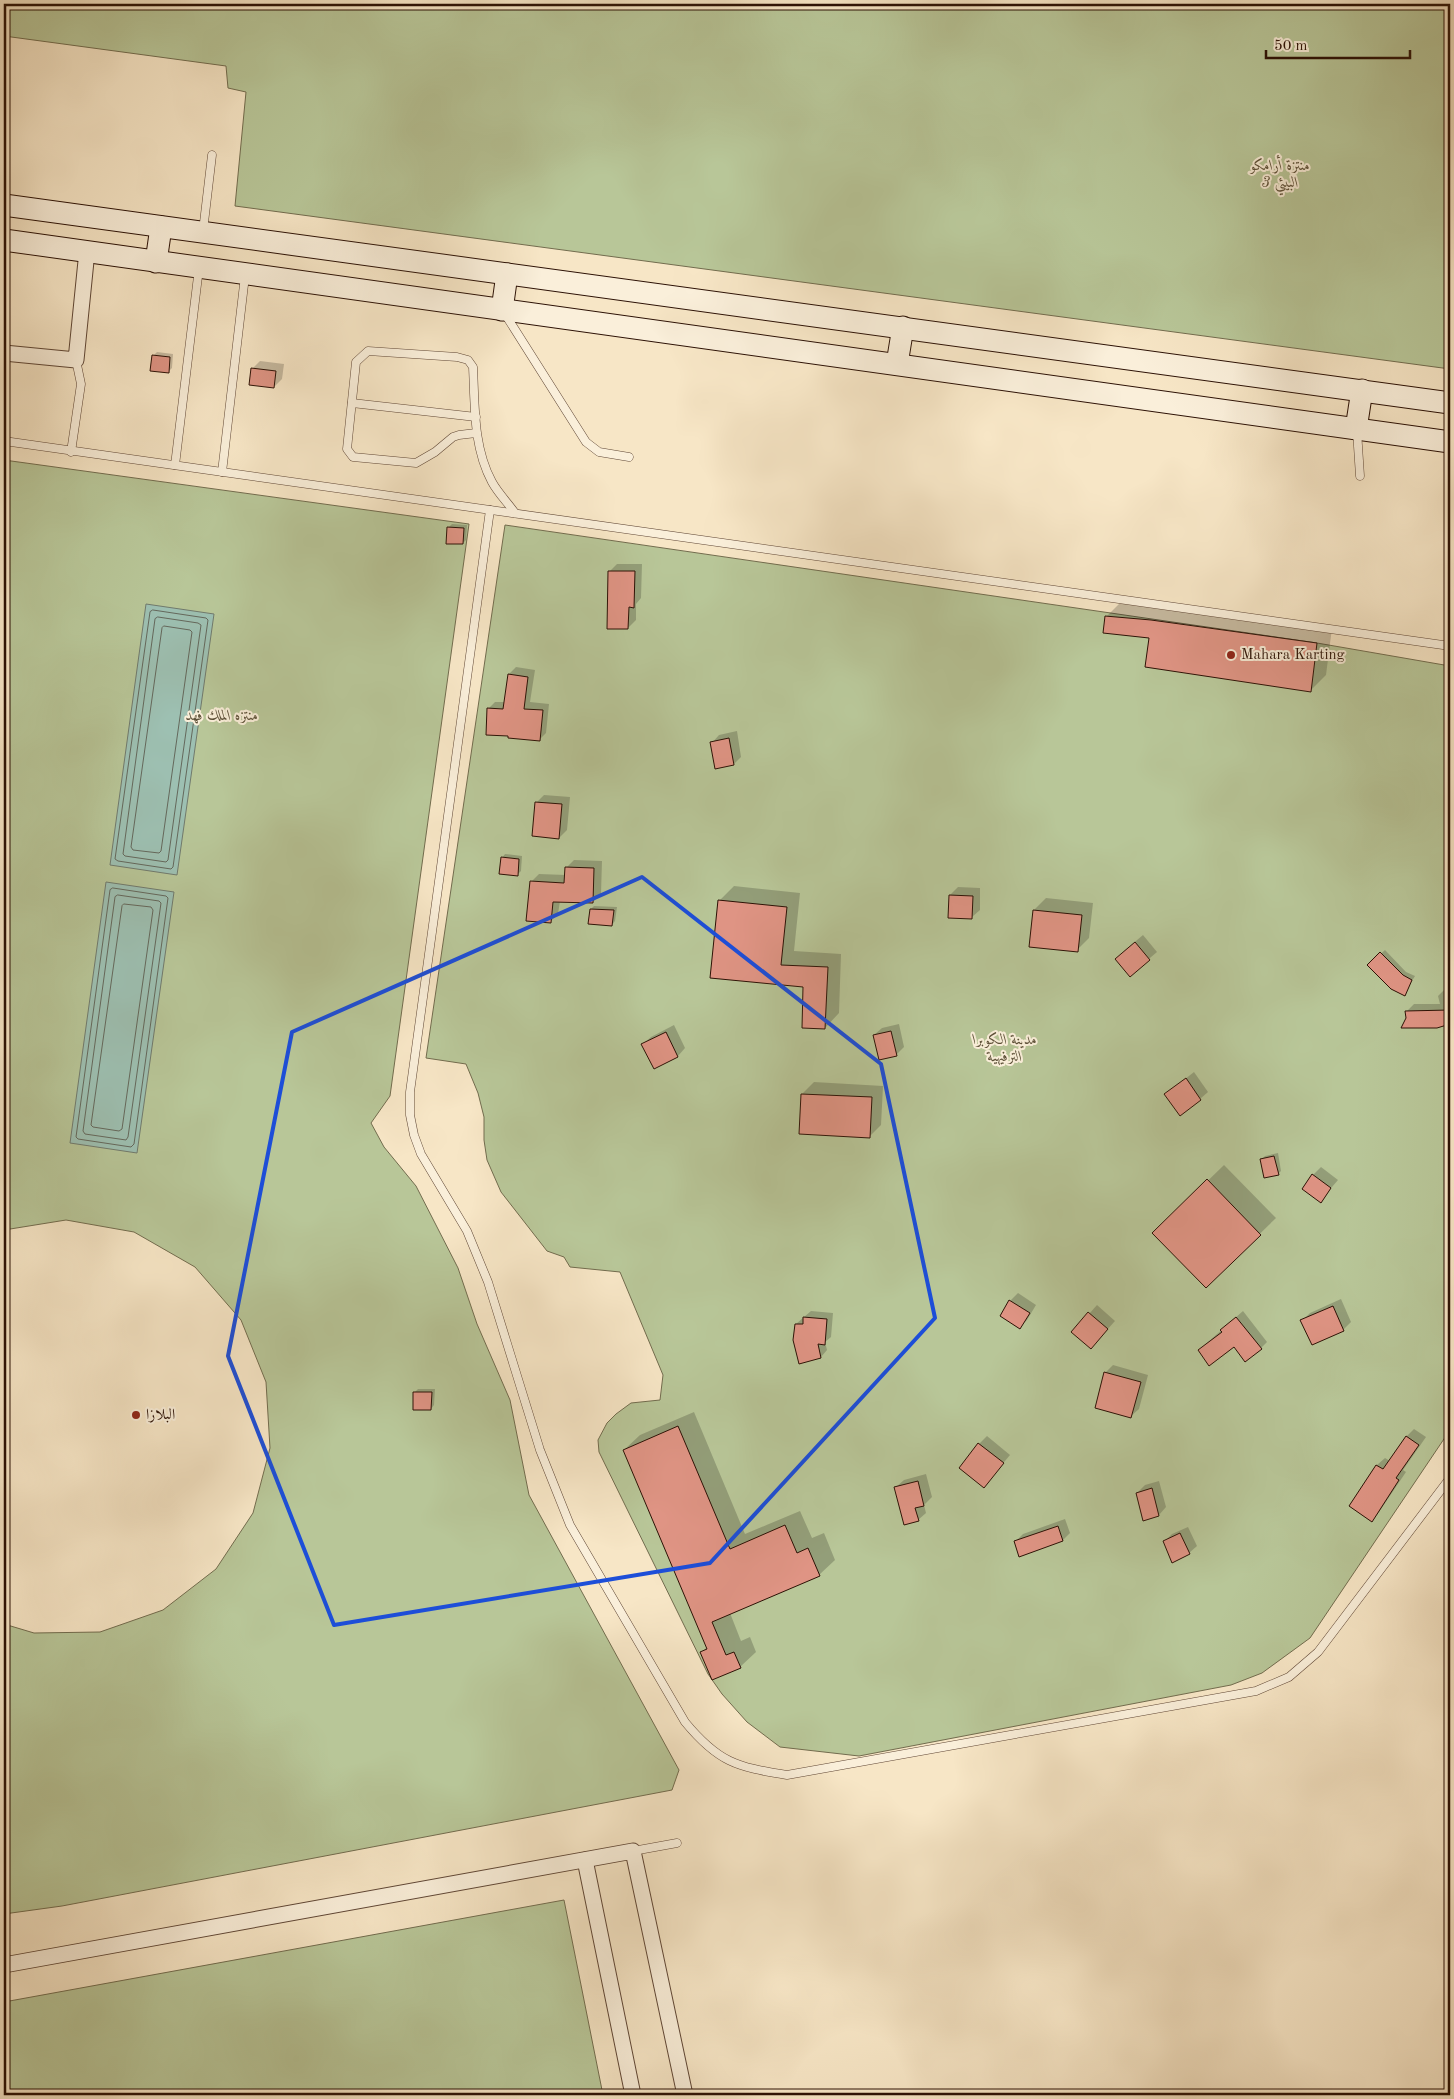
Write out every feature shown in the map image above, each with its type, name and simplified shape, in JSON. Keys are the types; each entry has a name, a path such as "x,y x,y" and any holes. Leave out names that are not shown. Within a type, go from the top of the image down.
{"street":[{"path":"4,205 1450,403"},
{"path":"156,262 161,227"},
{"path":"4,240 1450,442"},
{"path":"327,285 330,250"},
{"path":"4,353 76,360 87,251"},
{"path":"502,310 508,274"},
{"path":"897,364 903,327"},
{"path":"1356,429 1362,390"},
{"path":"4,1965 633,1851 685,2095"},
{"path":"585,1860 633,2095"}],"lane":[{"path":"203,233 212,155"},
{"path":"175,466 199,268"},
{"path":"222,472 245,275"},
{"path":"502,310 586,442 599,452 629,457"},
{"path":"476,433 459,434 435,452 416,463 353,457 347,449 356,362 368,350 456,357 468,360 473,367 476,433 484,466 493,484 515,514"},
{"path":"71,452 81,384 76,360"},
{"path":"352,403 476,418"},
{"path":"1356,429 1360,476"},
{"path":"4,441 1450,646"},
{"path":"490,510 410,1092 410,1114 414,1135 421,1154 467,1231 488,1282 540,1450 570,1525 685,1722 704,1745 729,1761 754,1770 787,1775 1256,1691 1289,1677 1318,1652 1450,1478"},
{"path":"633,1851 677,1843"}],"highlighted area":[{"path":"642,877 881,1064 935,1318 710,1563 334,1625 228,1356 292,1032"}],"green space":[{"name":"منتزة أرامكو البيئي 3","path":"4,4 1450,4 1450,369 235,206 246,92 228,88 226,66 4,36"},
{"name":"منتزه الملك فهد","path":"4,460 469,524 390,1096 371,1123 384,1147 416,1186 458,1268 477,1324 510,1400 529,1495 679,1770 672,1790 62,1906 4,1914 4,1624 34,1633 100,1632 163,1610 216,1569 253,1513 270,1448 266,1382 241,1320 195,1267 134,1232 66,1220 4,1230"},
{"name":"مدينة الكوبرا الترفيهية","path":"505,525 1317,643 1450,666 1450,1430 1310,1638 1262,1673 1231,1685 859,1756 780,1747 747,1722 722,1694 708,1674 599,1452 598,1440 607,1423 616,1414 631,1403 660,1400 663,1375 620,1272 570,1267 564,1257 547,1251 501,1192 487,1160 484,1140 484,1117 478,1093 466,1064 426,1058"},
{"path":"564,1900 603,2095 4,2095 4,2002"}],"water":[{"path":"146,604 214,614 177,875 110,865"},
{"path":"106,882 174,892 137,1153 70,1143"}],"building":[{"path":"152,355 170,357 169,373 150,371"},
{"path":"251,368 276,371 274,388 249,385"},
{"path":"447,527 464,528 463,544 446,544"},
{"path":"608,571 635,571 634,608 629,607 628,629 607,629"},
{"name":"Mahara Karting","path":"1105,616 1151,620 1317,643 1311,692 1145,667 1149,638 1103,633"},
{"path":"508,674 528,677 524,709 543,710 540,741 486,735 487,708 503,709"},
{"path":"729,738 734,765 715,769 710,742"},
{"path":"535,802 562,804 559,839 532,836"},
{"path":"501,857 519,859 518,876 499,874"},
{"path":"565,867 594,868 593,903 553,902 551,923 526,921 530,881 564,883"},
{"path":"949,895 973,896 972,919 948,918"},
{"path":"718,900 787,907 781,965 828,967 825,1029 802,1028 803,987 710,978"},
{"path":"590,909 614,910 612,926 588,924"},
{"path":"1033,910 1082,915 1078,952 1029,947"},
{"path":"1135,942 1150,960 1130,977 1115,959"},
{"path":"1380,952 1403,975 1412,980 1405,996 1391,989 1367,965"},
{"path":"1450,1010 1450,1024 1437,1028 1401,1028 1406,1018 1405,1011"},
{"path":"891,1031 897,1056 879,1060 873,1035"},
{"path":"666,1032 678,1057 654,1069 641,1044"},
{"path":"1186,1078 1201,1100 1180,1116 1164,1094"},
{"path":"801,1094 872,1097 870,1138 799,1134"},
{"path":"1274,1156 1279,1175 1264,1178 1260,1159"},
{"path":"1312,1174 1331,1188 1321,1203 1302,1189"},
{"path":"1207,1179 1261,1235 1206,1288 1152,1233"},
{"path":"1009,1300 1030,1313 1020,1329 1000,1316"},
{"path":"1333,1306 1344,1331 1312,1345 1300,1320"},
{"path":"1088,1312 1108,1329 1091,1349 1071,1332"},
{"path":"803,1317 827,1319 825,1345 818,1344 821,1358 799,1364 793,1340 795,1324 803,1324"},
{"path":"1236,1317 1262,1349 1245,1362 1234,1347 1209,1366 1198,1350 1222,1332 1220,1330"},
{"path":"1104,1372 1141,1382 1131,1418 1095,1408"},
{"path":"413,1392 432,1392 431,1410 413,1410"},
{"path":"678,1426 730,1549 785,1525 797,1553 808,1548 820,1576 712,1622 726,1655 734,1652 741,1668 712,1680 700,1652 707,1649 623,1450"},
{"path":"1406,1436 1419,1445 1396,1478 1399,1480 1372,1522 1349,1506 1376,1465 1383,1469"},
{"path":"978,1443 1004,1463 984,1488 959,1468"},
{"path":"918,1481 924,1506 915,1508 919,1521 904,1525 894,1487"},
{"path":"1152,1488 1159,1516 1143,1521 1136,1493"},
{"path":"1058,1526 1063,1541 1019,1557 1014,1541"},
{"path":"1180,1533 1190,1554 1172,1563 1163,1541"}],"place":[{"name":"Mahara Karting","path":"1231,655"},
{"name":"البلازا","path":"136,1415"}]}
